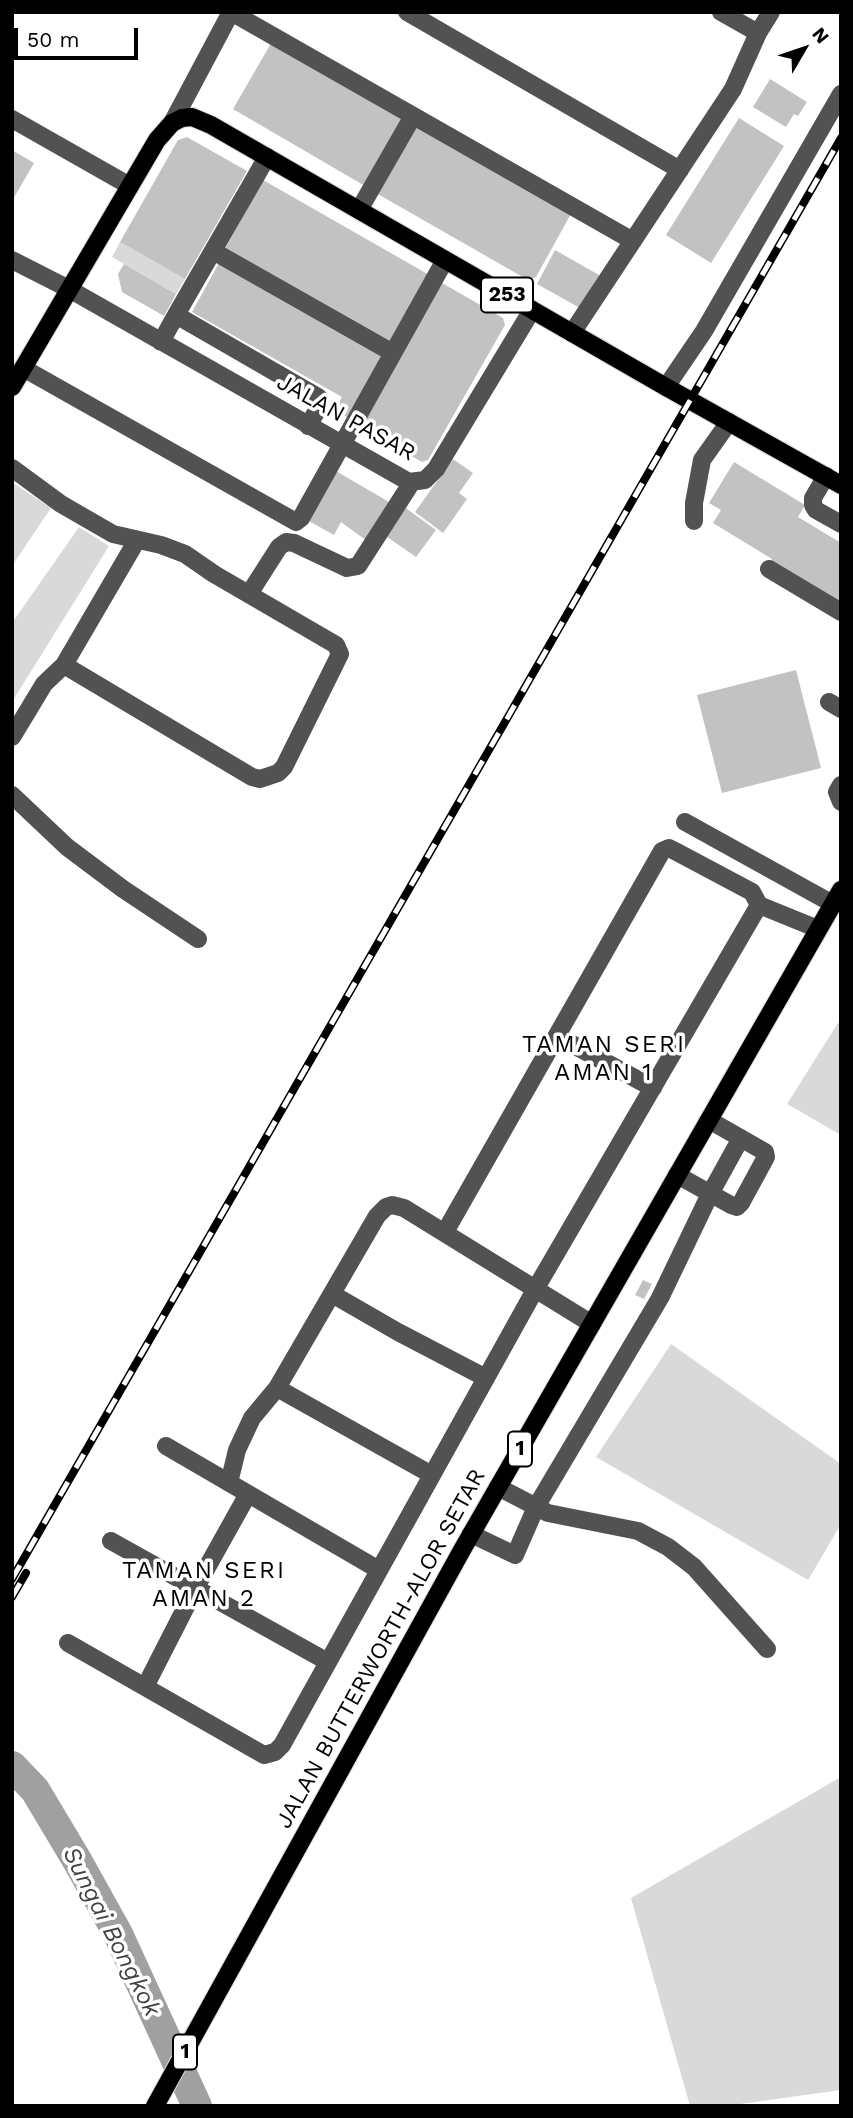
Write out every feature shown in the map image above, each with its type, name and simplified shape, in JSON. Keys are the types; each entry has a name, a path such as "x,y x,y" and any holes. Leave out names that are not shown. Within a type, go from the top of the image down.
{"main road":[{"name":"253","path":"172,123 182,118 202,120 833,481"},
{"path":"12,387 130,186 158,140 172,123"},
{"name":"JALAN BUTTERWORTH-ALOR SETAR","path":"155,2106 471,1534 837,897"}],"street":[{"path":"172,123 231,12 633,241"},
{"path":"407,12 680,170"},
{"path":"721,12 758,33"},
{"path":"572,333 733,89 758,33 772,12"},
{"path":"666,387 704,331 841,94"},
{"path":"359,210 413,116"},
{"path":"12,119 130,186"},
{"path":"161,342 267,157"},
{"path":"213,251 393,353"},
{"name":"JALAN PASAR","path":"12,260 69,289 402,479 412,482 425,480 436,469 532,310"},
{"path":"23,368 293,522 300,518 445,260"},
{"path":"176,315 318,397 319,407 308,426"},
{"path":"694,521 694,502 702,460 729,422"},
{"path":"12,468 61,504 106,530 185,554 336,645 340,654 284,767 269,778 260,779 251,777 64,665"},
{"path":"833,481 813,498 813,505 816,510 841,524"},
{"path":"248,594 285,542 294,543 347,568 358,566 412,482"},
{"path":"12,737 44,684 64,665 137,540"},
{"path":"769,569 841,612"},
{"path":"841,785 837,792 841,802"},
{"path":"12,795 67,848 198,939"},
{"path":"685,822 837,897"},
{"path":"445,1232 662,851 669,848 673,850 752,892 759,905 818,929"},
{"path":"68,1643 264,1755 270,1755 282,1745 537,1288 759,905"},
{"path":"557,1035 653,1088"},
{"path":"677,1175 737,1207 741,1203 766,1157 762,1149 709,1120"},
{"path":"471,1534 514,1555 536,1507 660,1298 710,1194 741,1138"},
{"path":"229,1483 233,1461 252,1418 277,1388 377,1216 386,1207 392,1205 404,1208 592,1324"},
{"path":"332,1294 486,1378"},
{"path":"277,1388 432,1475"},
{"path":"166,1446 379,1570"},
{"path":"498,1487 548,1513 638,1531 668,1547 694,1567 767,1649"},
{"path":"145,1685 248,1494"},
{"path":"111,1541 328,1662"}],"shaded area":[{"path":"120,242 185,279 176,294 112,257"},
{"path":"12,482 51,508 12,566"},
{"path":"79,527 109,546 12,702 12,623"},
{"path":"841,1018 841,1135 787,1104"},
{"path":"671,1344 841,1464 841,1524 808,1580 596,1457"},
{"path":"841,1777 841,2090 726,2106 690,2106 631,1898"}],"building":[{"path":"273,40 405,116 365,186 233,109"},
{"path":"770,79 807,102 798,116 794,114 786,127 753,107"},
{"path":"739,118 784,146 711,263 666,235"},
{"path":"416,123 572,212 536,277 528,280 376,193"},
{"path":"187,137 247,171 185,279 120,242 178,140"},
{"path":"12,150 34,163 12,201"},
{"path":"263,180 431,276 391,346 224,251"},
{"path":"555,250 599,275 580,308 537,284"},
{"path":"220,261 385,354 349,418 335,410 342,397 192,312"},
{"path":"124,264 176,294 164,316 122,292 118,274"},
{"path":"442,283 503,318 505,325 428,460 422,462 360,427"},
{"path":"453,459 473,473 459,493 467,499 443,533 415,512"},
{"path":"734,462 805,505 798,517 841,543 841,605 770,563 772,559 713,523 721,510 709,503"},
{"path":"336,471 389,502 367,541 341,522 334,535 307,520"},
{"path":"403,506 436,530 416,557 383,534"},
{"path":"796,670 821,768 722,793 697,695"},
{"path":"643,1280 652,1284 644,1299 635,1295"}],"waterway":[{"name":"Sungai Bongkok","path":"12,1766 35,1790 118,1934 197,2106"}],"railway":[{"path":"12,1579 841,138"},
{"path":"12,1597 26,1573"}],"district":[{"name":"TAMAN SERI AMAN 1","path":"604,1059"},
{"name":"TAMAN SERI AMAN 2","path":"204,1585"}]}
